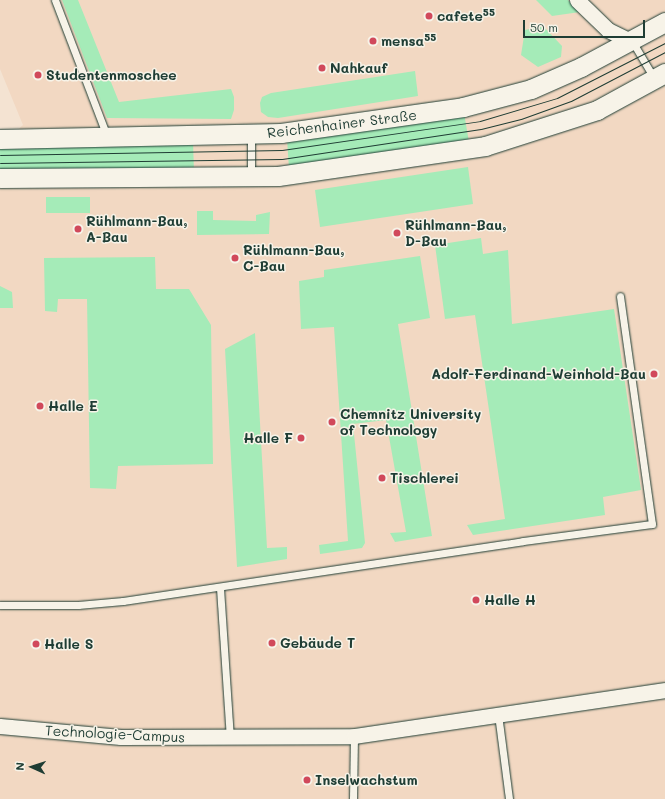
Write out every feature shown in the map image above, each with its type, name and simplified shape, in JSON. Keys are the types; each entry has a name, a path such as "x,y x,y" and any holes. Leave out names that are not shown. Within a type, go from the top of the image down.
{"street":[{"path":"577,0 608,30 632,41"},
{"name":"Reichenhainer Straße","path":"0,138 250,135 313,130 463,107 508,96 558,78 632,41 665,22"},
{"path":"0,178 251,178 283,175 484,146 597,110 660,76"},
{"name":"Technologie-Campus","path":"0,726 121,737 354,736 665,690"}],"lane":[{"path":"55,0 108,137"},
{"path":"632,41 660,76"},
{"path":"250,135 251,178"},
{"path":"0,605 78,605 220,588 523,541 652,524 620,296"},
{"path":"220,588 230,737"},
{"path":"498,714 509,799"},
{"path":"353,799 354,736"}],"shaded area":[{"name":"Chemnitz University of Technology","path":"0,0 665,0 665,799 0,799 0,146 23,125 0,69"}],"green space":[{"path":"62,0 78,0 119,102 231,89 234,97 234,110 231,119 107,118"},
{"path":"536,0 568,0 580,12 552,16"},
{"path":"543,26 562,46 561,57 538,67 521,55 525,30"},
{"path":"415,71 418,96 278,118 268,117 261,112 260,103 262,97 271,93"},
{"path":"464,113 469,142 289,168 287,139"},
{"path":"193,142 194,172 0,174 0,145"},
{"path":"468,167 473,204 320,227 315,190"},
{"path":"46,197 90,197 90,213 46,213"},
{"path":"197,211 213,211 213,220 256,221 256,215 270,212 269,234 197,235"},
{"path":"481,238 483,254 508,250 512,324 614,309 641,490 603,497 605,515 473,535 467,525 505,519 475,315 445,319 435,245"},
{"path":"420,256 430,318 398,324 432,536 395,542 390,533 406,532 386,420 353,424 365,543 362,548 320,554 319,545 348,541 334,327 301,329 299,281 324,277 324,270"},
{"path":"155,257 156,289 189,289 211,325 213,464 118,466 116,489 90,488 87,299 58,299 57,312 45,311 44,258"},
{"path":"0,286 12,292 13,308 0,308"},
{"path":"255,333 267,548 287,547 287,559 237,567 225,349"}],"tram line":[{"path":"0,155 282,150 480,121 557,98 665,43"},
{"path":"0,163 282,159 481,129 521,119 571,101 665,52"}],"place":[{"name":"cafete⁵⁵","path":"429,16"},
{"name":"mensa⁵⁵","path":"373,41"},
{"name":"Nahkauf","path":"322,68"},
{"name":"Studentenmoschee","path":"38,75"},
{"name":"Rühlmann-Bau, A-Bau","path":"78,229"},
{"name":"Rühlmann-Bau, D-Bau","path":"397,233"},
{"name":"Rühlmann-Bau, C-Bau","path":"235,258"},
{"name":"Adolf-Ferdinand-Weinhold-Bau","path":"654,374"},
{"name":"Halle E","path":"40,406"},
{"name":"Chemnitz University of Technology","path":"332,422"},
{"name":"Halle F","path":"301,438"},
{"name":"Tischlerei","path":"382,478"},
{"name":"Halle H","path":"476,600"},
{"name":"Gebäude T","path":"272,643"},
{"name":"Halle S","path":"36,644"},
{"name":"Inselwachstum","path":"307,780"}]}
